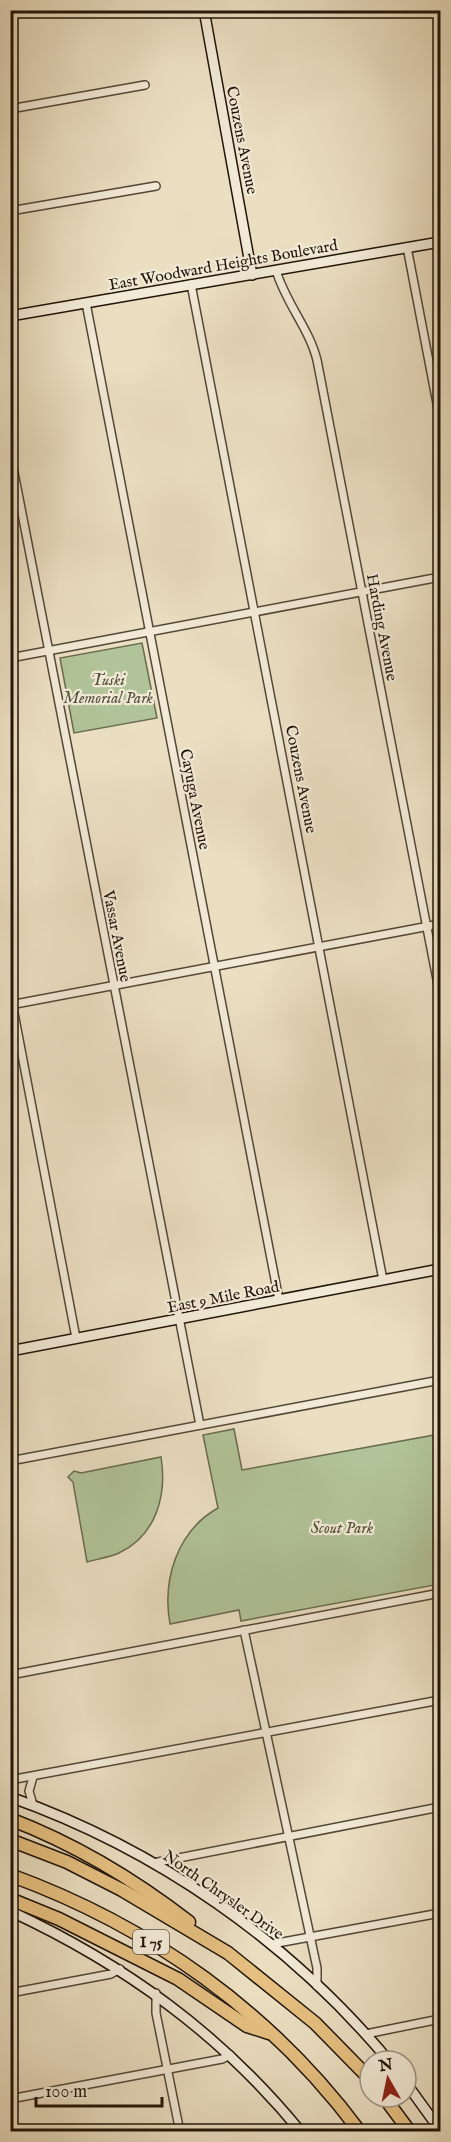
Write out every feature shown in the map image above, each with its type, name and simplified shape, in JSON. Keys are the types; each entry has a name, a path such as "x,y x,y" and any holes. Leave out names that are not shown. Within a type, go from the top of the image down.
{"highway":[{"path":"10,1819 53,1837 136,1883 228,1953"},
{"name":"I 75","path":"10,1840 68,1862 122,1890 228,1953 315,2023 358,2067"},
{"name":"I 75","path":"10,1875 87,1907 174,1954 224,1990 276,2036 360,2132"},
{"path":"10,1899 59,1919 170,1975 247,2026 276,2036"},
{"path":"393,2109 410,2132"}],"main road":[{"name":"Couzens Avenue","path":"204,11 252,275"},
{"name":"East Woodward Heights Boulevard","path":"10,316 441,242"},
{"name":"East 9 Mile Road","path":"10,1351 441,1269"},
{"name":"North Chrysler Drive","path":"10,1797 113,1841 188,1883 272,1944 379,2049"},
{"path":"10,1911 59,1934 156,1993 231,2055 301,2132"},
{"path":"418,2099 440,2128"}],"street":[{"path":"10,109 145,85"},
{"path":"10,211 156,186"},
{"path":"407,247 441,419"},
{"name":"Harding Avenue","path":"276,270 316,353 441,995"},
{"name":"Couzens Avenue","path":"191,284 383,1280"},
{"name":"Cayuga Avenue","path":"86,303 279,1300"},
{"name":"Vassar Avenue","path":"10,452 200,1425"},
{"path":"10,658 441,577"},
{"path":"12,1005 441,924"},
{"path":"10,992 76,1338"},
{"path":"10,1461 441,1380"},
{"path":"10,1674 441,1593"},
{"path":"244,1630 317,1968 317,1986"},
{"path":"10,1780 441,1700"},
{"path":"33,1777 30,1791 33,1805"},
{"path":"153,1863 441,1807"},
{"path":"272,1944 441,1912"},
{"path":"10,1993 111,1974 120,1969"},
{"path":"156,1993 156,2013 180,2132"},
{"path":"366,2034 441,2019"},
{"path":"10,2099 167,2070 231,2055"}],"green space":[{"name":"Tuski Memorial Park","path":"142,643 157,718 74,733 60,658"},
{"name":"Scout Park","path":"234,1429 242,1470 440,1434 440,1584 241,1621 239,1610 170,1624 168,1591 176,1558 192,1530 218,1508 203,1435"},
{"path":"161,1457 160,1499 151,1524 142,1536 119,1553 87,1562 73,1482 68,1477 74,1471 81,1473"}]}
